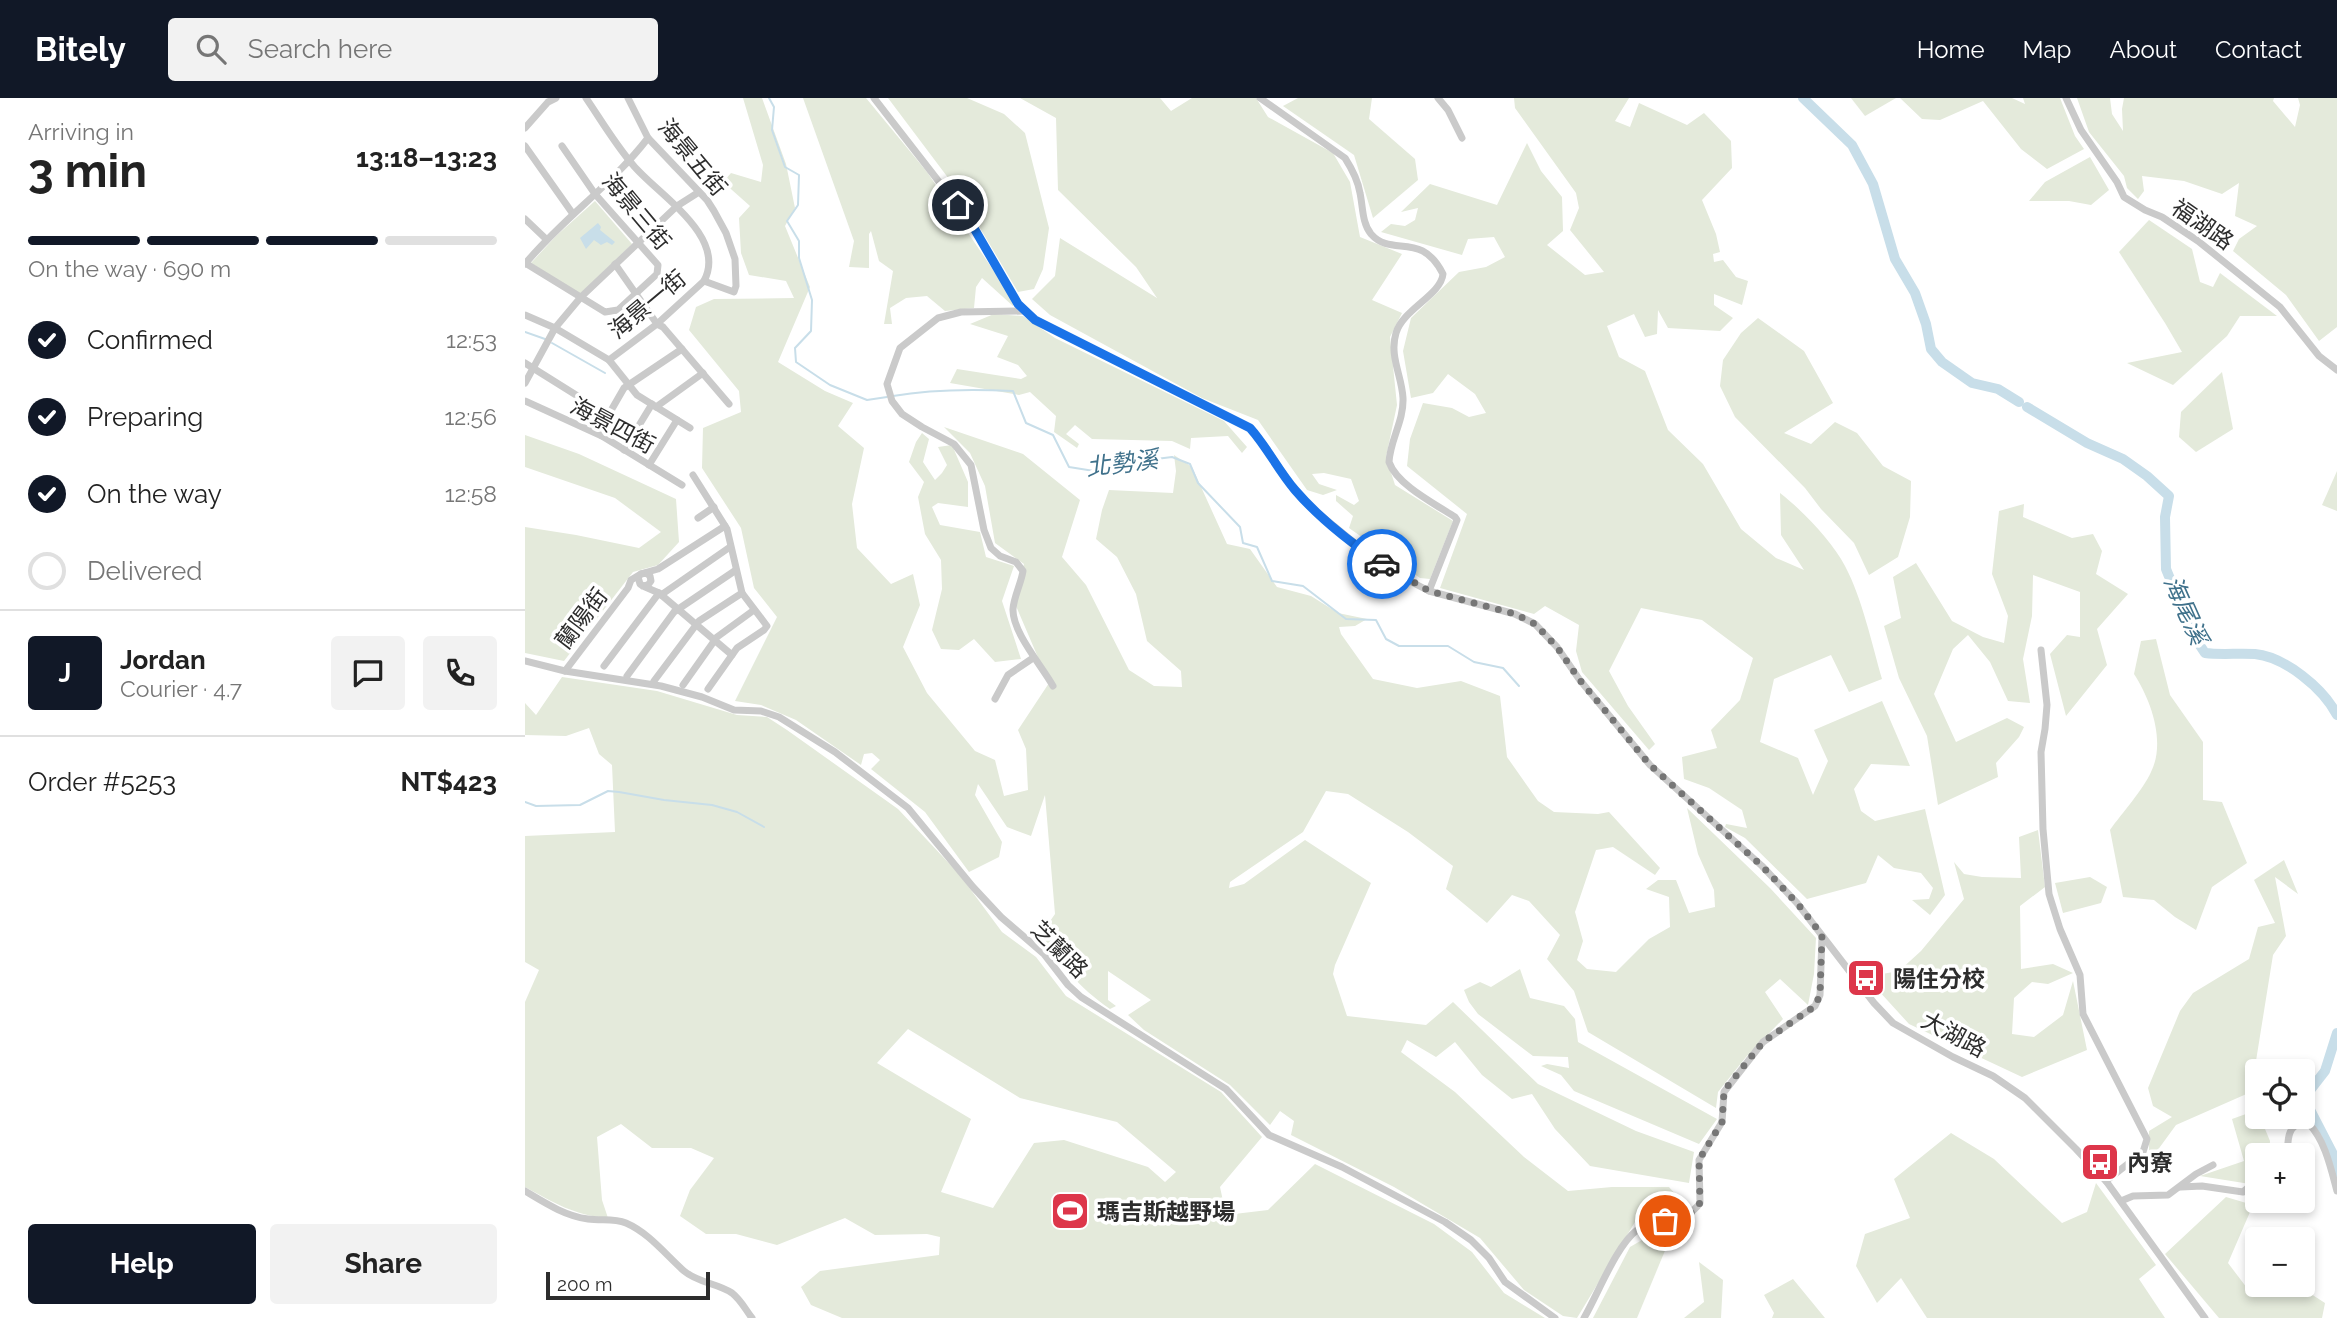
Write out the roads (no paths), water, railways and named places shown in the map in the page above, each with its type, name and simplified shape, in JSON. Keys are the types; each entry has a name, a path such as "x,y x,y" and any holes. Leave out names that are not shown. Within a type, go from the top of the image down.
{"street":[{"path":"525,128 548,102 557,98"},
{"name":"海景一街","path":"525,315 555,328 609,360 657,324 704,281 709,265 705,243 677,206 629,161 586,98"},
{"name":"海景五街","path":"628,98 648,138 707,200 726,233 736,262 734,292 704,281"},
{"name":"大湖路","path":"874,98 971,223 1018,304 1035,320 1250,428 1293,488 1313,509 1373,558 1404,578 1429,591 1515,614 1535,624 1557,647 1579,679 1650,765 1762,866 1797,903 1874,1003 1893,1023 1993,1076 2025,1098 2106,1181 2205,1318"},
{"path":"1260,98 1345,158 1360,191 1365,225 1376,239 1392,245 1413,246 1426,252 1443,274 1443,280 1403,321 1395,335 1395,363 1403,405 1389,462 1409,486 1457,520 1429,591"},
{"path":"1437,98 1448,110 1462,138"},
{"name":"福湖路","path":"2066,98 2081,130 2117,182 2124,197 2162,217 2198,241 2280,307 2319,356 2337,370"},
{"path":"525,264 546,239 629,161 648,138"},
{"path":"525,146 573,214"},
{"name":"海景三街","path":"525,264 605,312 618,310 657,274 659,268 595,194 562,146"},
{"path":"525,383 529,365 581,297 677,206 699,192"},
{"path":"525,219 546,239"},
{"path":"615,264 657,324 663,327 729,404"},
{"path":"1025,311 961,312 938,318 900,348 887,384 902,414 954,444 971,465 984,530 991,548 1016,562 1023,571 1013,611 1014,620 1033,658 1041,665 1053,686"},
{"path":"605,418 624,388 682,349"},
{"path":"609,360 637,395 690,428"},
{"path":"529,365 600,410 605,418 606,428 602,436"},
{"path":"624,450 654,406 703,373"},
{"name":"海景四街","path":"525,401 602,436 682,485"},
{"path":"649,466 677,420"},
{"path":"693,475 725,526 741,593 767,626 737,648 708,689"},
{"path":"698,518 714,507"},
{"name":"蘭陽街","path":"565,671 628,588 631,580 658,569 725,526"},
{"name":"蘭陽街","path":"604,666 660,594 730,547"},
{"path":"627,676 678,609 736,570"},
{"name":"蘭陽街","path":"643,573 649,574 660,594"},
{"name":"蘭陽街","path":"643,573 638,578 641,585 660,594 732,655"},
{"name":"蘭陽街","path":"628,588 648,585 651,579"},
{"path":"654,681 696,624 741,593"},
{"path":"683,685 714,640 754,610"},
{"path":"2041,650 2046,705 2041,752 2043,829 2049,894 2060,929 2080,975 2083,1014 2147,1139 2143,1152 2106,1181"},
{"path":"995,699 1008,675 1033,658"},
{"name":"芝蘭路","path":"525,661 565,671 661,686 734,709 770,713 835,752 908,808 1000,917 1044,954 1081,997 1226,1089 1269,1135 1342,1167 1445,1222 1471,1240 1489,1258 1505,1282 1555,1318"},
{"path":"1584,1318 1629,1238 1647,1225 1690,1214 1700,1203 1699,1160 1722,1122 1724,1092 1763,1042 1815,1006 1820,995 1822,935"},
{"path":"2288,1143 2292,1127 2309,1124 2315,1131 2337,1191"},
{"path":"2121,1201 2133,1196 2168,1195 2213,1165"},
{"path":"2181,1187 2245,1190"},
{"path":"525,1191 558,1210 587,1219 628,1224 656,1243 697,1280 730,1292 741,1301 752,1318"}],"water":[{"path":"598,223 600,230 615,242 612,245 607,242 601,245 594,240 586,249 580,238"}],"waterway":[{"name":"北勢溪","path":"769,98 774,107 772,130 785,167 799,175 798,205 787,221 799,241 799,258 812,300 811,331 795,348 796,362 830,385 867,400 887,397"},
{"name":"海尾溪","path":"1803,98 1852,145 1873,184 1895,259 1915,293 1931,349 1942,362 1972,383 1998,389 2019,402"},
{"path":"525,332 545,339"},
{"path":"552,343 605,373"},
{"name":"北勢溪","path":"893,396 953,390 1013,391 1026,423 1053,435 1069,467 1094,471 1117,458 1148,460 1172,457 1190,464 1198,483 1240,527 1243,543 1257,547 1272,581 1303,586 1346,619 1376,620 1386,639 1399,646 1448,646 1474,662 1503,668 1519,686"},
{"name":"海尾溪","path":"2027,407 2087,443 2123,459 2169,496 2165,517 2166,569 2193,635 2205,653 2255,654 2279,661 2323,694 2337,715"},
{"path":"525,802 536,806 580,805 608,791 619,792 712,805 737,812 764,827"},
{"name":"海尾溪","path":"2337,1033 2325,1071 2304,1098 2335,1158 2337,1173"}],"place":[{"name":"陽住分校","path":"1866,978"},
{"name":"內寮","path":"2100,1162"},
{"name":"瑪吉斯越野場","path":"1070,1211"}]}
